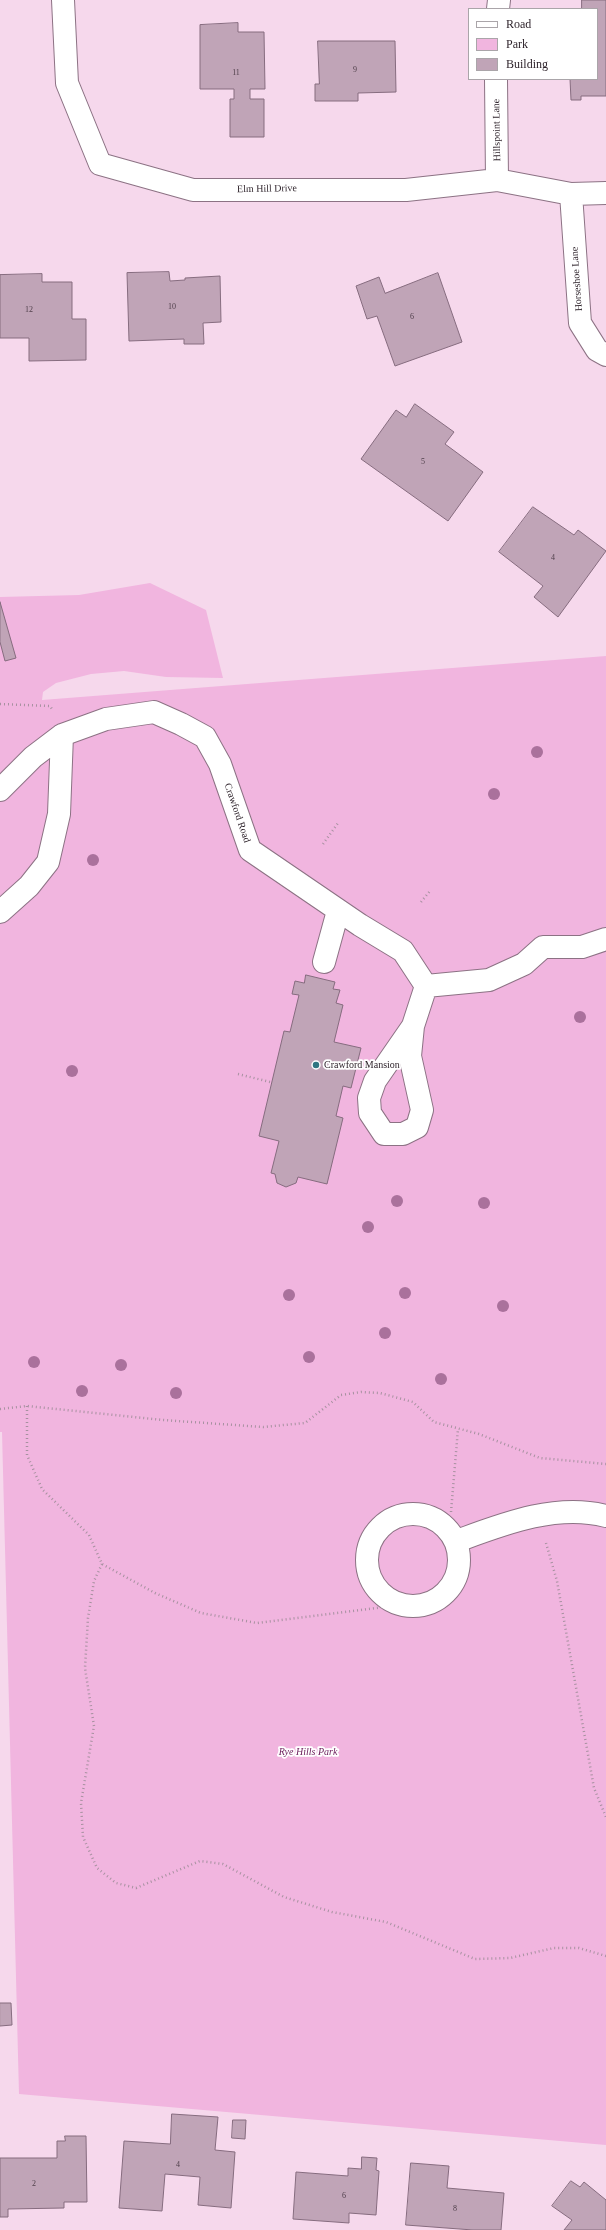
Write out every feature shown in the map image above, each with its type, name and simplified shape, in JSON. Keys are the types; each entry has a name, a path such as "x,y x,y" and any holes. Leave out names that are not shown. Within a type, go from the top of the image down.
{"street":[{"name":"Elm Hill Drive","path":"63,0 67,83 100,164 194,190 406,190 497,180 571,194 606,193"},
{"name":"Hillspoint Lane","path":"496,80 497,180"},
{"name":"Horseshoe Lane","path":"571,194 580,323 597,350 606,355"},
{"name":"Crawford Road","path":"0,790 33,757 62,735 106,719 154,712 181,724 205,738 220,764 250,850 338,911 403,951 426,986"},
{"path":"0,912 29,886 48,862 59,814 62,735"},
{"path":"324,962 338,911"},
{"path":"413,1026 426,986 489,980 524,964 543,947 582,947 606,939"},
{"path":"450,1533 537,1516 569,1512 606,1516"},
{"path":"416,1514 430,1517 450,1533 460,1563 457,1577 450,1589 440,1598 428,1604 414,1606 400,1605 386,1598 372,1581 369,1574 367,1560 369,1545 382,1527 401,1516 416,1514"}],"path":[{"path":"0,704 50,706 62,735"},
{"path":"323,844 338,823"},
{"path":"421,902 430,892"},
{"path":"238,1074 270,1082"},
{"path":"0,1409 27,1406 163,1420 263,1427 305,1422 341,1395 380,1393 413,1402 434,1422 458,1430 479,1434 540,1458 606,1464"},
{"path":"27,1406 27,1455 42,1489 89,1535 102,1564 155,1593 201,1613 258,1622 400,1605"},
{"path":"450,1533 458,1430"},
{"path":"537,1516 557,1581 594,1788 606,1817"},
{"path":"102,1564 94,1581 88,1618 84,1668 94,1726 81,1803 83,1837 98,1868 116,1883 136,1888 200,1860 223,1864 284,1897 332,1912 386,1922 475,1960 510,1958 554,1948 579,1948 606,1956"}],"green space":[{"name":"Rye Hills Park","path":"150,583 206,610 223,678 166,677 124,671 91,674 56,683 43,692 42,700 606,656 606,2145 19,2094 2,1432 0,1432 0,597 79,595"}],"building":[{"path":"582,0 606,0 606,96 581,96 581,100 571,100 570,80 598,80 598,8 582,8"},
{"path":"238,23 238,32 264,32 265,89 250,89 250,99 264,99 264,137 230,137 230,99 234,99 234,89 200,89 200,25"},
{"path":"318,41 395,41 396,92 358,93 358,101 315,101 315,84 319,84"},
{"path":"169,272 170,281 185,280 185,278 220,276 221,322 203,323 204,344 184,344 184,339 129,341 127,273"},
{"path":"438,273 462,342 395,366 377,316 367,319 356,286 379,277 385,293"},
{"path":"42,274 42,282 72,282 72,319 86,319 86,360 29,361 29,338 0,338 0,275"},
{"path":"415,404 454,432 445,444 483,472 448,521 361,459 396,410 406,417"},
{"path":"533,507 574,535 578,530 606,551 558,617 534,597 543,586 499,552"},
{"path":"0,602 16,658 5,661 0,642"},
{"name":"Crawford Mansion","path":"306,975 335,982 333,989 340,990 336,1003 343,1005 334,1042 361,1048 351,1088 343,1086 336,1116 343,1118 327,1184 298,1177 296,1183 286,1187 277,1183 275,1174 271,1173 279,1141 259,1136 284,1031 290,1032 299,995 292,994 295,981 304,983"},
{"path":"0,2003 11,2003 12,2025 0,2026"},
{"path":"172,2114 218,2117 215,2150 235,2152 231,2208 198,2205 200,2177 165,2174 162,2211 119,2208 124,2141 170,2144"},
{"path":"233,2120 246,2120 245,2139 232,2138"},
{"path":"65,2136 86,2136 87,2202 64,2202 64,2208 8,2209 8,2217 0,2217 0,2158 57,2158 57,2141 65,2141"},
{"path":"362,2157 377,2158 376,2170 379,2171 376,2215 349,2213 349,2223 293,2219 296,2172 348,2176 348,2168 361,2169"},
{"path":"411,2163 449,2166 447,2188 504,2193 501,2230 473,2230 406,2225"},
{"path":"571,2181 580,2187 584,2182 606,2200 606,2230 564,2230 572,2220 552,2206"}],"place":[{"name":"Crawford Mansion","path":"316,1065"}]}
